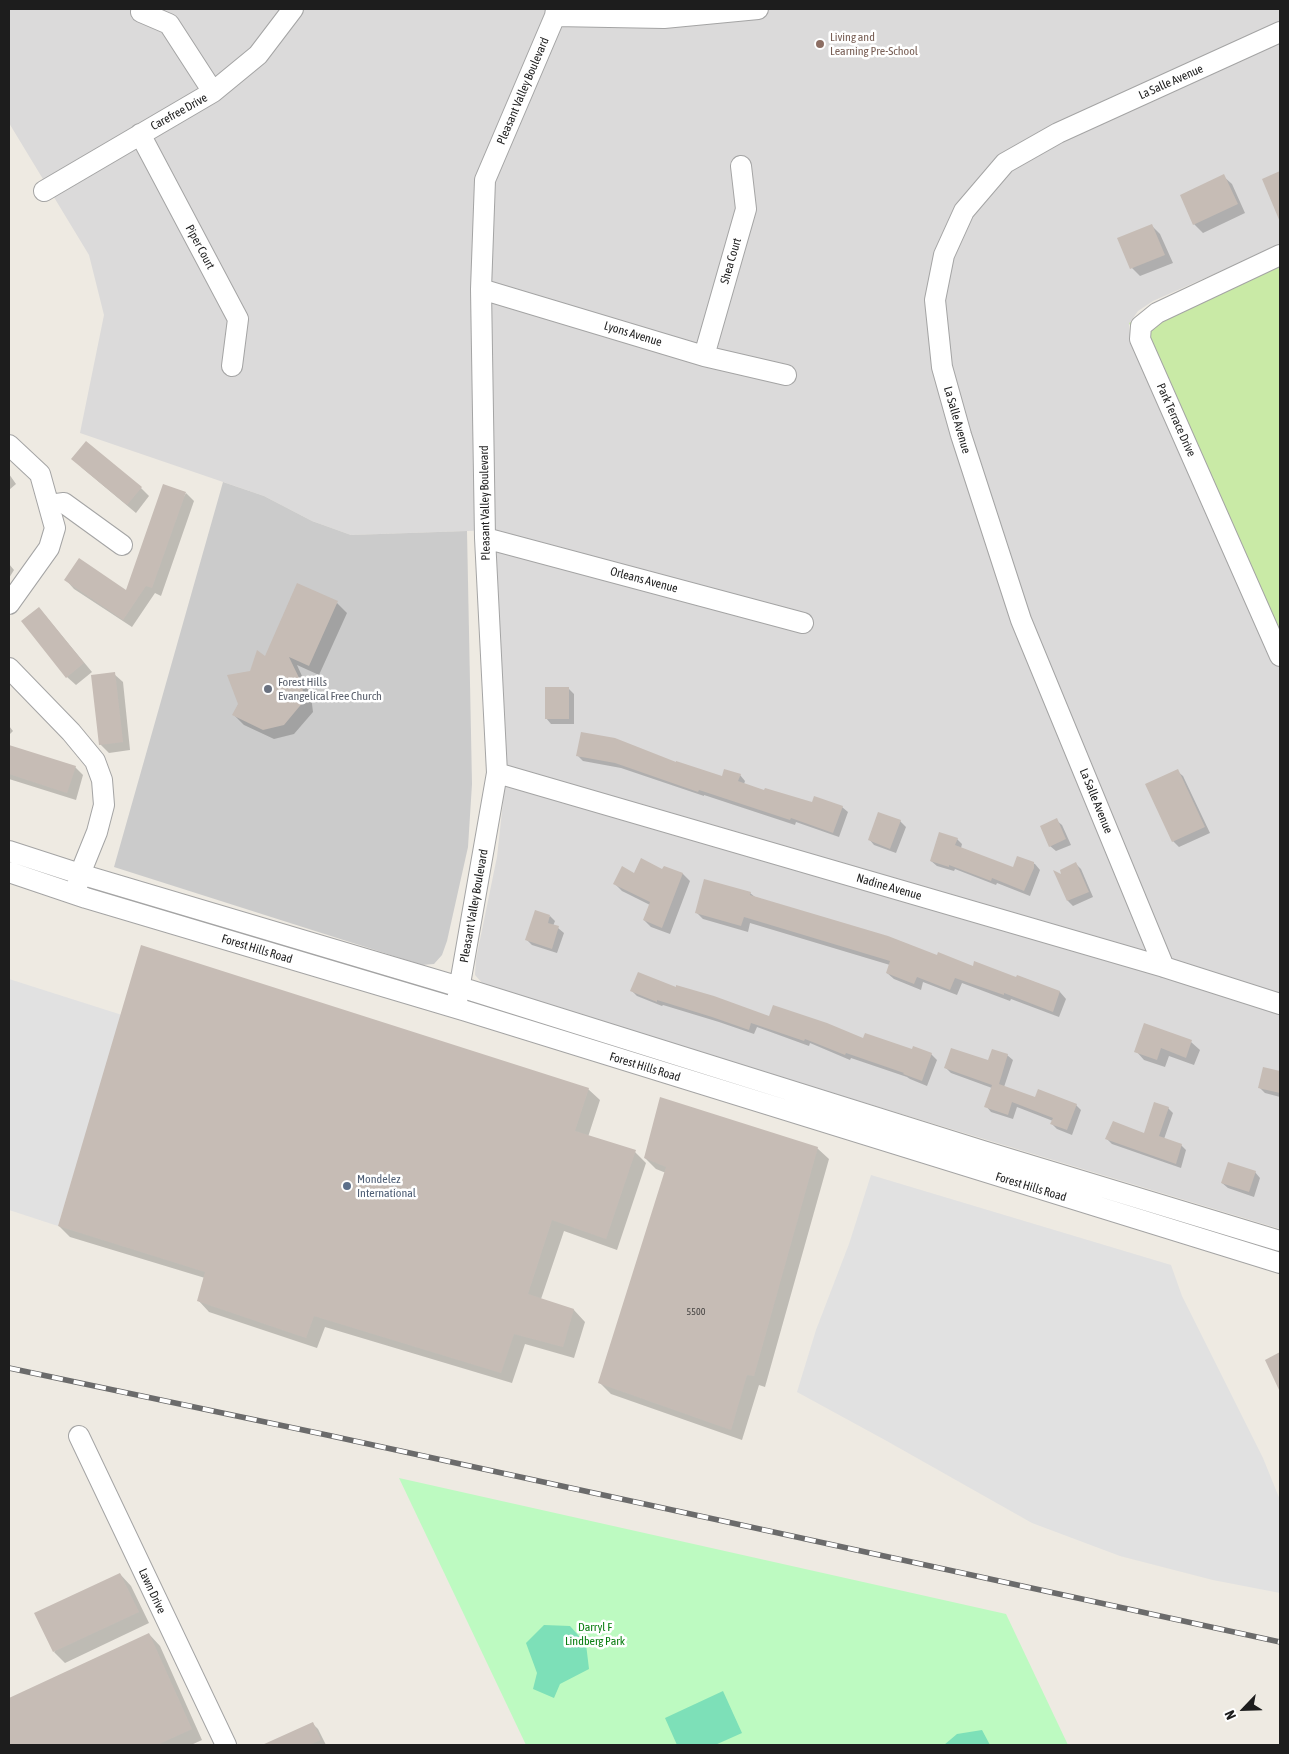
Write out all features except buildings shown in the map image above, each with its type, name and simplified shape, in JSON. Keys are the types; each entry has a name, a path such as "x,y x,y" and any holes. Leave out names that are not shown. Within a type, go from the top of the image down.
{"street":[{"name":"Carefree Drive","path":"44,190 213,92 258,55 293,9"},
{"path":"556,12 664,18 758,9"},
{"path":"141,12 169,24 213,92"},
{"name":"Pleasant Valley Boulevard","path":"455,1008 497,773 485,538 481,288 485,180 556,12"},
{"name":"La Salle Avenue","path":"1164,967 1022,620 961,436 942,367 935,300 944,255 964,211 1005,163 1058,133 1280,32"},
{"name":"Piper Court","path":"140,134 238,319 232,366"},
{"name":"Shea Court","path":"704,356 746,209 740,166"},
{"name":"Park Terrace Drive","path":"1280,255 1157,313 1141,326 1140,339 1280,656"},
{"name":"Lyons Avenue","path":"481,288 704,356 786,375"},
{"path":"9,445 40,474 55,528 49,548 9,604"},
{"path":"48,505 64,503 122,545"},
{"name":"Orleans Avenue","path":"485,538 803,623"},
{"path":"9,668 71,732 95,761 102,780 104,805 97,832 80,874 76,894"},
{"name":"Nadine Avenue","path":"497,773 1164,967 1280,1004"},
{"name":"Forest Hills Road","path":"9,851 80,874 460,987 983,1151 1280,1241"},
{"name":"Forest Hills Road","path":"9,872 1280,1262"},
{"path":"980,1171 983,1151"},
{"name":"Lawn Drive","path":"79,1436 226,1745"}],"shaded area":[{"path":"9,9 1280,9 1280,245 1153,301 1138,311 1129,324 1131,344 1280,669 1280,1229 497,991 483,984 475,975 476,959 497,857 503,802 495,530 351,535 312,521 264,496 80,433 104,315 89,255 9,123"},
{"path":"223,482 264,496 312,521 351,535 467,531 472,784 468,847 447,941 442,955 434,964 422,965 114,867"},
{"path":"9,979 122,1015 58,1226 9,1210"},
{"path":"871,1175 1171,1265 1182,1296 1263,1458 1280,1500 1280,1593 1213,1580 1120,1556 1032,1523 797,1392 816,1330 849,1244"}],"green space":[{"path":"1280,256 1280,655 1129,323"},
{"name":"Darryl F Lindberg Park","path":"399,1478 1006,1614 1068,1745 526,1745"},
{"path":"544,1625 570,1626 586,1644 589,1669 560,1684 554,1698 533,1689 537,1673 526,1643"},
{"path":"723,1691 742,1733 715,1745 677,1745 665,1718"},
{"path":"982,1730 990,1745 944,1745 957,1734"}],"railway":[{"path":"9,1368 327,1435 1280,1642"}],"place":[{"name":"Living and Learning Pre-School","path":"820,44"},
{"name":"Forest Hills Evangelical Free Church","path":"268,689"},
{"name":"Mondelez International","path":"347,1186"}]}
